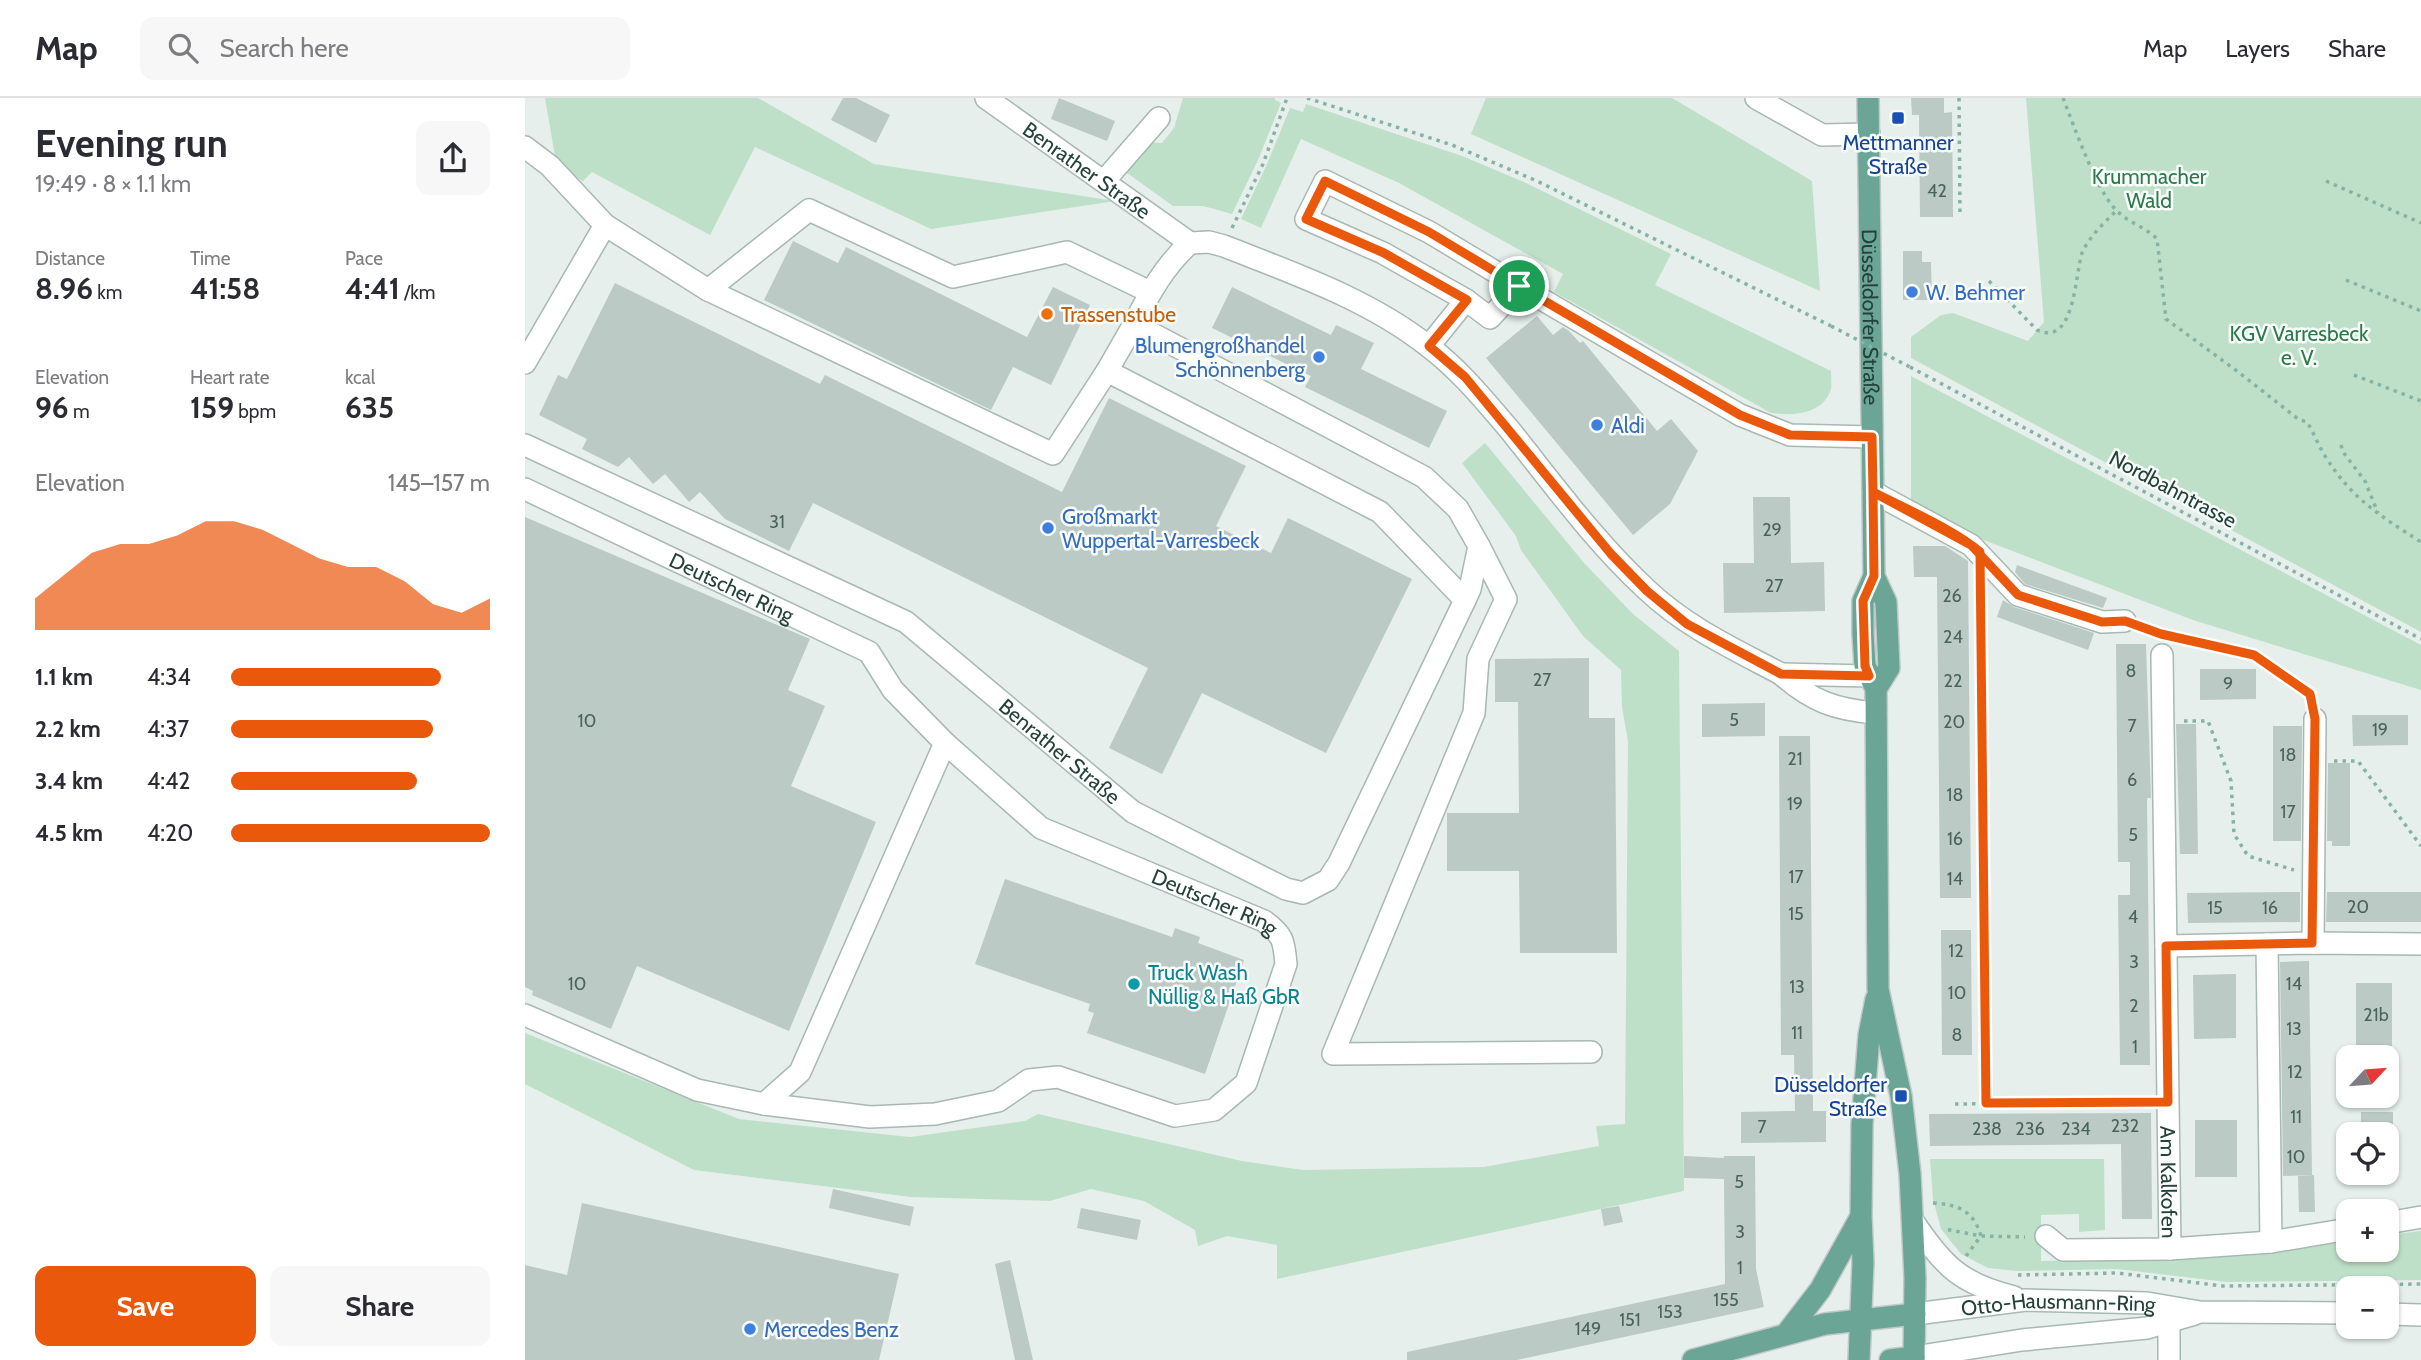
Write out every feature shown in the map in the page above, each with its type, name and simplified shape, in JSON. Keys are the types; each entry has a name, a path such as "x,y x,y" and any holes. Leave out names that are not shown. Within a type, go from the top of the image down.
{"main road":[{"name":"Düsseldorfer Straße","path":"1859,1360 1863,1262 1863,1111 1869,1035 1878,989 1876,713 1873,683 1889,668 1887,602 1874,576 1868,98"},
{"name":"Düsseldorfer Straße","path":"1878,989 1901,1096 1913,1221 1914,1358"},
{"path":"1786,1334 1820,1290 1861,1216"},
{"path":"1693,1360 1825,1324 1915,1314"},
{"path":"1890,1360 1914,1358"}],"street":[{"name":"Benrather Straße","path":"986,98 1105,180 1190,243"},
{"path":"1756,98 1822,135 1869,134"},
{"path":"1105,180 1159,118"},
{"path":"525,147 551,166 605,225 708,290 1053,454 1107,371 1150,292 1176,255 1190,243 1209,242 1224,246 1351,298 1392,320 1429,346 1465,377 1611,554 1647,591 1687,624 1781,674 1801,692 1838,709 1876,713"},
{"path":"1519,286 1490,318 1467,300 1384,253 1306,219 1325,181 1429,232 1740,415 1790,435 1872,437"},
{"path":"708,290 809,210 953,277 1067,252 1150,292"},
{"path":"525,362 605,225"},
{"path":"1429,346 1467,300"},
{"path":"1134,324 1424,477 1458,509 1506,599 1478,659 1474,713 1333,1054 1591,1052"},
{"path":"1107,371 1380,512 1465,600"},
{"name":"Benrather Straße","path":"525,444 906,622 1132,812 1286,889 1303,893 1328,880 1339,863 1470,589 1479,546"},
{"name":"Deutscher Ring","path":"525,489 869,652 893,690 945,743 1041,828 1264,921 1279,932 1285,946 1286,964 1246,1083 1214,1110 1175,1116 1058,1077 1029,1080 998,1101 935,1114 870,1117 764,1104 697,1090 525,1015"},
{"path":"1873,492 1971,545 2018,595 2102,622 2125,621"},
{"name":"Am Kalkofen","path":"2162,655 2170,1249"},
{"path":"1781,674 1873,683"},
{"path":"2312,943 2315,719"},
{"path":"764,1104 800,1072 945,743"},
{"path":"2267,944 2271,1242"},
{"path":"2166,946 2421,944"},
{"path":"2399,1221 2421,1217"},
{"path":"1913,1221 1938,1256 1955,1273 1978,1286 2027,1300"},
{"name":"Am Kalkofen","path":"2046,1236 2063,1250 2170,1249 2271,1242 2336,1231"},
{"name":"Otto-Hausmann-Ring","path":"1915,1314 2027,1300 2147,1303 2200,1312 2336,1313"},
{"name":"Otto-Hausmann-Ring","path":"1914,1358 2022,1340 2147,1328 2200,1312"},
{"path":"2399,1314 2421,1315"},
{"path":"2169,1321 2169,1360"},
{"path":"1980,1360 2022,1340"}],"path":[{"path":"1224,246 1263,164 1287,98"},
{"name":"Nordbahntrasse","path":"1307,98 1452,145 1537,181 1831,326 2421,639"},
{"path":"1959,98 1960,215"},
{"path":"2063,98 2106,196 2116,211 2157,239 2166,319 2237,370 2298,419 2307,422 2322,453 2357,498 2378,515 2421,542"},
{"path":"2326,181 2421,223"},
{"path":"1989,281 2037,330 2058,330 2067,321 2083,251 2116,211"},
{"path":"2346,280 2421,311"},
{"path":"2354,375 2421,401"},
{"path":"2341,445 2343,452 2365,481 2378,515"},
{"path":"1980,552 1986,1103"},
{"path":"2125,621 2161,634 2254,655 2310,694 2315,719"},
{"path":"2162,721 2208,721 2231,781 2234,834 2248,856 2289,870 2314,869"},
{"path":"2314,761 2358,761 2421,846"},
{"path":"1955,1104 2168,1102"},
{"path":"1931,1203 1959,1206 1971,1215 1981,1236"},
{"path":"1937,1228 1981,1236 2046,1236"},
{"path":"1963,1261 1981,1236"},
{"path":"2015,1275 2117,1273 2223,1286 2421,1284"}],"green space":[{"path":"545,98 758,98 874,164 1115,201 931,229 755,147 710,235 592,172 583,181 557,168"},
{"path":"1183,98 1275,98 1281,103 1232,214 1203,206 1173,206 1123,170 1141,142 1162,143 1174,128"},
{"path":"1486,98 1672,98 1812,181 1820,291 1471,134"},
{"path":"2026,98 2421,98 2421,632 1911,358 1911,337 1941,315 1953,313 2028,341 2044,322"},
{"path":"1306,104 1462,156 1524,182 1671,254 1655,285 1831,371 1831,389 1827,398 1806,412 1771,413 1554,292 1563,274 1399,183 1301,139 1261,228 1241,219 1290,108 1303,112"},
{"path":"1911,376 2421,645 2421,690 2193,620 1981,539 1911,500"},
{"path":"1485,443 1585,564 1633,614 1679,651 1684,1191 1277,1279 1277,1245 1227,1236 1198,1246 1195,1230 1144,1201 1091,1189 1050,1201 911,1197 694,1170 525,1084 525,1033 739,1119 910,1137 1025,1121 1038,1114 1242,1161 1303,1170 1484,1167 1599,1146 1596,1126 1625,1124 1628,741 1622,707 1621,670 1583,636 1521,550 1516,536 1462,463"},
{"path":"1930,1159 2104,1159 2105,1230 2079,1232 2079,1214 2041,1215 2041,1261 2252,1254 2336,1242 2336,1262 2399,1262 2399,1234 2421,1231 2421,1280 2399,1280 2399,1276 2336,1276 2336,1281 2227,1282 2117,1269 2017,1271 1988,1268 1961,1254 1941,1229 1933,1199"}],"building":[{"path":"843,98 856,98 890,115 876,143 831,120"},
{"path":"1059,98 1115,121 1107,141 1051,119"},
{"path":"1911,98 1944,98 1944,113 1952,112 1953,217 1920,217 1919,115 1912,115"},
{"path":"793,241 838,263 846,247 1027,337 1053,287 1090,305 1051,385 1013,367 991,410 764,300"},
{"path":"1903,251 1922,251 1922,262 1931,262 1932,300 1903,300"},
{"path":"615,283 820,384 825,375 1062,492 1109,398 1246,466 1216,526 1271,553 1288,518 1412,579 1326,753 1202,693 1162,774 1109,748 1148,668 813,503 789,551 725,519 700,492 689,502 665,474 653,484 629,457 618,467 582,449 587,439 539,415 558,375 567,379"},
{"name":"Blumengroßhandel Schönnenberg","path":"1232,287 1331,335 1336,325 1374,343 1361,369 1447,411 1429,448 1305,387 1311,376 1212,328"},
{"name":"Aldi","path":"1537,316 1553,335 1563,327 1580,343 1583,341 1657,431 1671,419 1698,451 1670,504 1633,535 1486,358"},
{"path":"1753,497 1790,497 1791,563 1824,562 1825,611 1724,613 1723,563 1754,563"},
{"path":"525,517 810,639 788,690 825,706 791,786 876,822 789,1031 637,966 611,1029 532,995 533,991 525,987"},
{"path":"1913,546 1945,546 1968,561 1971,898 1940,898 1937,577 1914,577"},
{"path":"2017,565 2107,598 2103,608 2025,584 2015,572"},
{"path":"2003,600 2014,607 2094,633 2088,650 1997,617"},
{"path":"2116,644 2146,644 2151,798 2147,798 2150,1065 2120,1065 2118,895 2130,895 2130,862 2118,862"},
{"path":"1589,658 1589,718 1615,718 1617,953 1520,953 1519,871 1447,871 1447,813 1519,813 1518,702 1495,702 1495,659"},
{"path":"2200,669 2256,669 2256,699 2200,700"},
{"path":"1765,703 1765,736 1702,737 1702,704"},
{"path":"2352,715 2408,715 2408,745 2353,746"},
{"path":"2176,724 2196,724 2198,854 2180,854"},
{"path":"2273,726 2302,726 2301,841 2273,841"},
{"path":"1779,736 1810,736 1813,1111 1826,1111 1826,1142 1741,1143 1741,1112 1795,1111 1794,1055 1781,1055"},
{"path":"2328,763 2350,763 2350,846 2332,846 2332,841 2327,841"},
{"name":"Truck Wash Nüllig & Haß GbR","path":"1005,879 1172,937 1175,928 1200,937 1198,943 1244,960 1205,1074 1087,1033 1094,1013 1088,1011 1090,1004 975,964"},
{"path":"2300,892 2300,922 2188,923 2187,893"},
{"path":"2327,892 2421,892 2421,922 2326,922"},
{"path":"1941,930 1971,930 1972,1055 1942,1055"},
{"path":"2309,961 2312,1175 2283,1176 2280,962"},
{"path":"2236,974 2236,1038 2194,1039 2193,975"},
{"path":"2356,983 2392,983 2392,1045 2356,1045"},
{"path":"2361,1112 2393,1112 2393,1122 2361,1122"},
{"path":"2151,1113 2152,1219 2122,1219 2121,1144 1930,1146 1929,1114"},
{"path":"2195,1120 2237,1120 2237,1177 2195,1177"},
{"path":"1684,1156 1755,1156 1756,1269 1764,1307 1517,1360 1407,1360 1407,1352 1725,1284 1724,1179 1684,1178"},
{"path":"2314,1175 2315,1212 2299,1212 2298,1176"},
{"path":"833,1189 914,1207 910,1226 829,1208"},
{"path":"582,1203 899,1274 879,1360 525,1360 525,1265 567,1275"},
{"path":"1619,1206 1623,1222 1604,1226 1601,1209"},
{"path":"1081,1208 1141,1220 1137,1240 1077,1228"},
{"path":"1010,1260 1033,1360 1015,1360 995,1264"}],"place":[{"name":"Mettmanner Straße","path":"1898,118"},
{"name":"W. Behmer","path":"1912,292"},
{"name":"Trassenstube","path":"1047,314"},
{"name":"Blumengroßhandel Schönnenberg","path":"1319,357"},
{"name":"Aldi","path":"1597,425"},
{"name":"Großmarkt Wuppertal-Varresbeck","path":"1048,528"},
{"name":"Truck Wash Nüllig & Haß GbR","path":"1134,984"},
{"name":"Düsseldorfer Straße","path":"1901,1096"},
{"name":"Mercedes Benz","path":"750,1329"}],"route":[{"path":"1519,286 1429,232 1325,181 1306,219 1384,253 1467,300 1429,346 1465,377 1611,554 1647,591 1687,624 1781,674 1813,677 1869,676 1865,666 1863,601 1874,576 1873,492 1971,545 1980,552 2018,595 2102,622 2125,621 2161,634 2254,655 2310,694 2315,719 2312,943 2166,946 2168,1102 1986,1103 1980,552 1873,492 1872,437 1790,435 1740,415 1519,286"}],"park label":[{"name":"Krummacher Wald","path":"2149,188"},
{"name":"KGV Varresbeck e. V.","path":"2299,345"}]}
